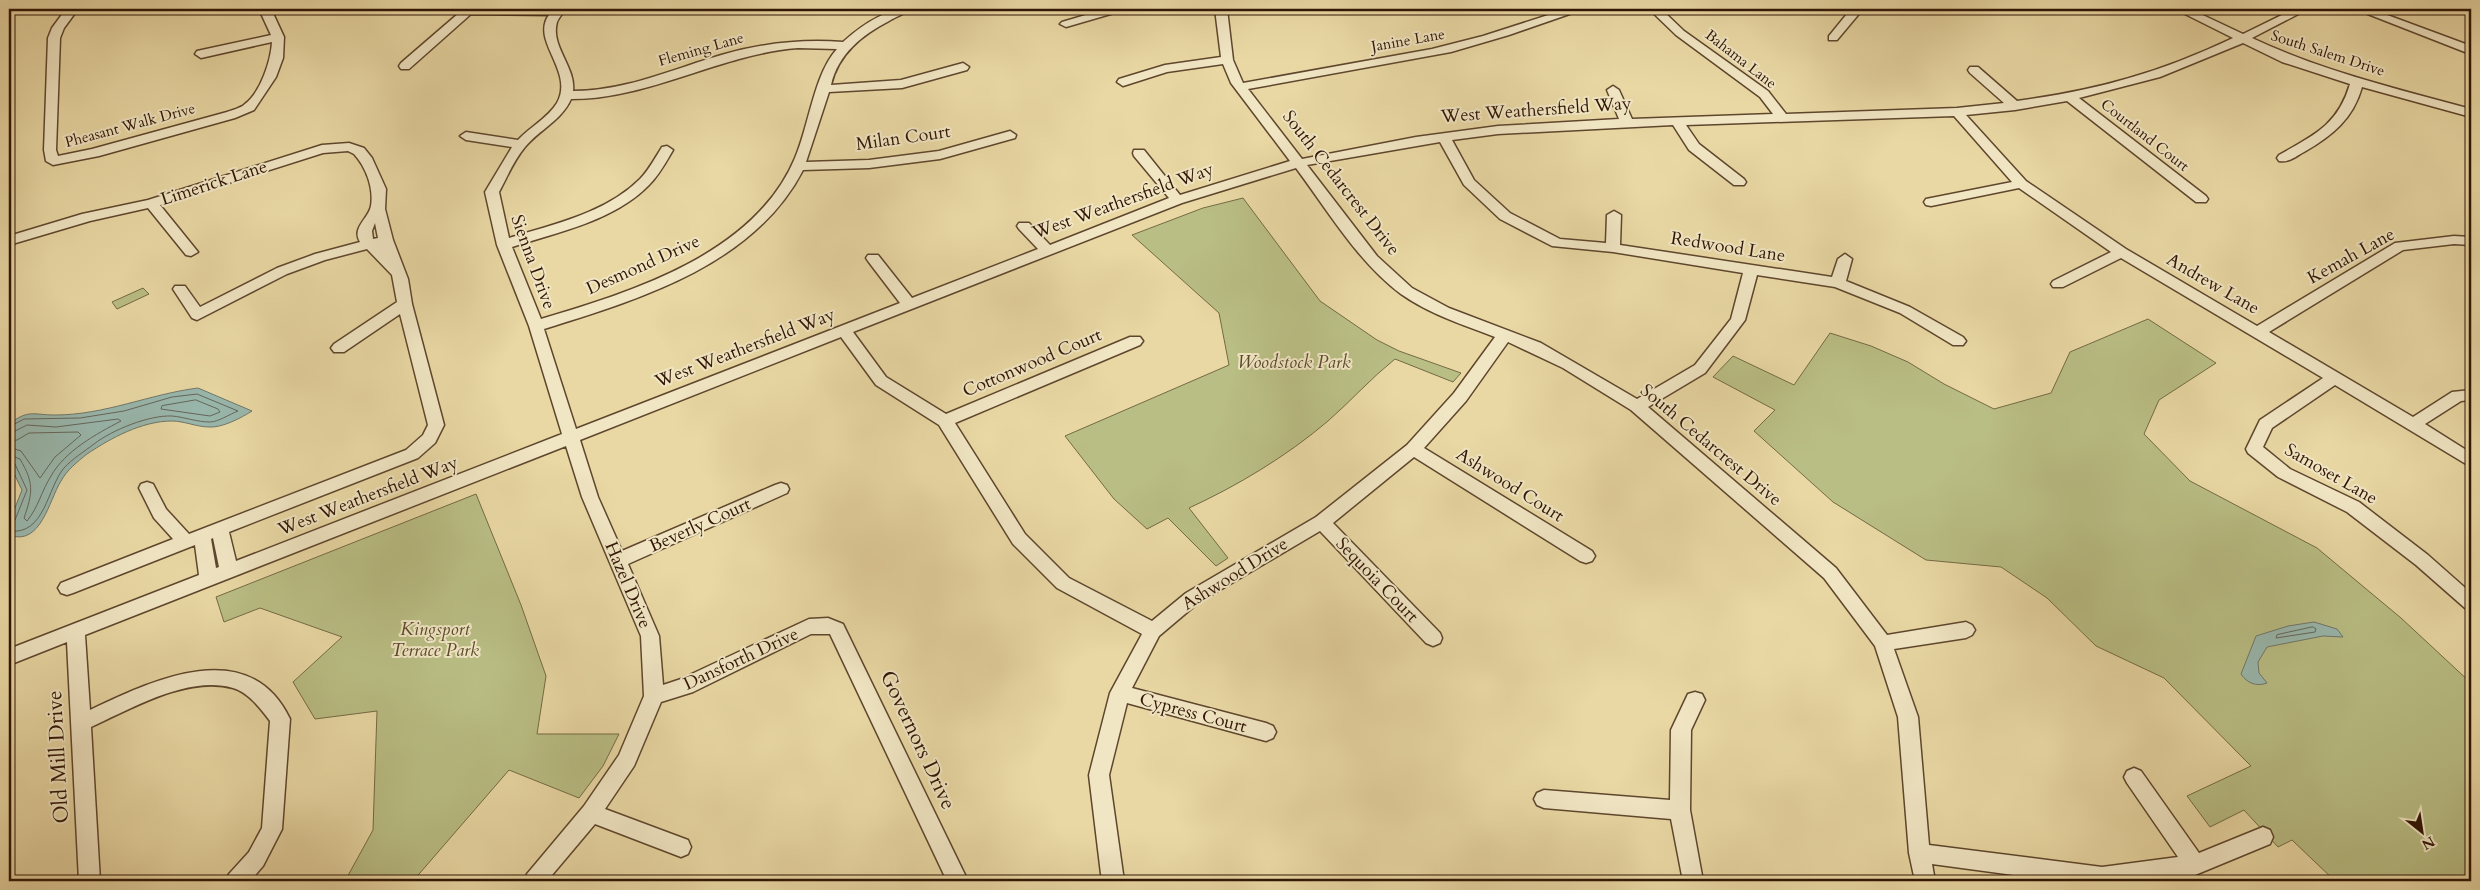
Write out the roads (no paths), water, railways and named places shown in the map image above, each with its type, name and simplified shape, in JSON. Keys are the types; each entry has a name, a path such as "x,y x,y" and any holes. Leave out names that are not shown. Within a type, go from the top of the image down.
{"street":[{"path":"71,9 79,9"},
{"name":"Pheasant Walk Drive","path":"71,9 58,28 54,38 50,150 53,161 94,153 222,117 250,107 270,76 277,58 278,37"},
{"path":"201,54 278,37 265,9"},
{"path":"454,9 468,11 558,11 549,29 551,43 569,78 567,95"},
{"name":"Desmond Drive","path":"536,326 618,300 675,275 720,250 756,224 782,194 799,166 831,65 845,46 880,20 903,9"},
{"path":"1066,24 1117,9"},
{"name":"South Cedarcrest Drive","path":"1221,9 1227,60 1240,87 1372,259 1407,291 1444,311 1536,347 1637,406 1830,573 1883,642 1908,717 1919,853 1925,881"},
{"name":"Janine Lane","path":"1240,87 1432,53 1501,36 1578,9"},
{"name":"Bahama Lane","path":"1655,9 1680,33 1764,94 1782,117"},
{"path":"1833,38 1857,9"},
{"path":"1988,9 2010,9"},
{"name":"South Salem Drive","path":"2180,9 2286,59 2358,82 2471,113"},
{"name":"West Weathersfield Way","path":"9,656 1177,200 1299,163 1444,136 1518,128 1957,112 2015,106 2070,97 2151,76 2242,39 2302,9"},
{"path":"2361,9 2469,49"},
{"path":"405,66 468,11"},
{"name":"Fleming Lane","path":"567,95 583,96 607,92 750,52 807,43 845,46"},
{"path":"1123,82 1165,69 1227,60"},
{"path":"824,89 902,84 963,67"},
{"path":"1974,70 2015,106"},
{"path":"2284,158 2333,128 2342,119 2353,100 2358,82"},
{"path":"1614,90 1627,123"},
{"name":"Sienna Drive","path":"567,95 550,121 521,144 492,192 504,245 536,326 570,438"},
{"name":"Courtland Court","path":"2070,97 2201,199"},
{"name":"Andrew Lane","path":"1957,112 2022,184 2121,252 2258,332 2333,379 2413,424 2471,461"},
{"path":"1677,121 1694,147 1739,182"},
{"name":"Milan Court","path":"799,166 869,164 940,155 1010,135"},
{"path":"466,136 521,144"},
{"name":"Redwood Lane","path":"1444,136 1469,182 1505,216 1557,243 1613,248 1838,283 1904,310 1958,341"},
{"name":"Limerick Lane","path":"9,241 87,218 150,203 322,149 349,147 359,151 365,158 379,189 378,209 386,240 401,279 405,304 436,425 429,439 412,454 67,588"},
{"path":"504,245 586,217 615,202 638,188 656,168 667,150"},
{"path":"1139,153 1177,200"},
{"path":"1931,202 2022,184"},
{"path":"150,203 191,252"},
{"path":"378,209 368,223 364,234 365,239 401,279"},
{"path":"1613,248 1614,215"},
{"path":"1024,226 1047,250"},
{"path":"180,289 197,315 282,271 320,256 386,240"},
{"name":"Kemah Lane","path":"2258,332 2400,246 2454,240 2471,241"},
{"path":"2058,284 2121,252"},
{"path":"873,258 909,304"},
{"path":"1838,283 1845,259"},
{"path":"1637,406 1700,369 1738,320 1751,270"},
{"path":"340,348 405,304"},
{"path":"844,331 881,381 945,421 1019,539 1063,583 1153,631"},
{"name":"Ashwood Drive","path":"1115,881 1112,874 1099,775 1120,693 1153,631 1192,598 1322,522 1413,449 1460,397 1504,336"},
{"name":"Cottonwood Court","path":"945,421 1135,340"},
{"name":"Samoset Lane","path":"2333,379 2266,424 2254,449 2284,473 2353,507 2422,560 2471,603"},
{"path":"2413,424 2458,396 2471,395"},
{"name":"Hazel Drive","path":"534,881 591,813 627,760 654,696 650,636 619,560 590,497 570,438"},
{"name":"Ashwood Court","path":"1413,449 1586,556"},
{"path":"147,488 160,513 194,539 210,579"},
{"name":"Beverly Court","path":"619,560 781,489"},
{"name":"Sequoia Court","path":"1322,522 1433,638"},
{"path":"220,529 229,571"},
{"name":"Dansforth Drive","path":"654,696 686,686 808,627 828,625"},
{"name":"Governors Drive","path":"828,625 837,629 841,634 958,881"},
{"path":"1883,642 1966,630"},
{"name":"Old Mill Drive","path":"76,631 89,881"},
{"path":"80,723 164,687 199,678 234,680 265,699 280,719 272,829 256,859 236,881"},
{"name":"Cypress Court","path":"1120,693 1266,732"},
{"path":"1693,881 1680,810 1682,730 1695,700"},
{"path":"2134,777 2195,865"},
{"path":"1544,799 1680,810"},
{"path":"591,813 681,847"},
{"path":"1919,853 2102,877 2195,865 2263,837"}],"water":[{"path":"198,388 252,411 237,419 214,427 172,421 149,424 127,431 87,454 69,470 63,477 42,520 36,528 29,534 20,537 9,535 9,523 22,490 9,463 9,424 27,415 92,412"},
{"path":"2314,622 2337,629 2343,637 2323,636 2267,647 2258,662 2259,673 2267,683 2259,685 2252,683 2241,674 2256,636 2288,626"}],"park label":[{"name":"Woodstock Park","path":"1294,362"},
{"name":"Kingsport Terrace Park","path":"435,639"}]}
